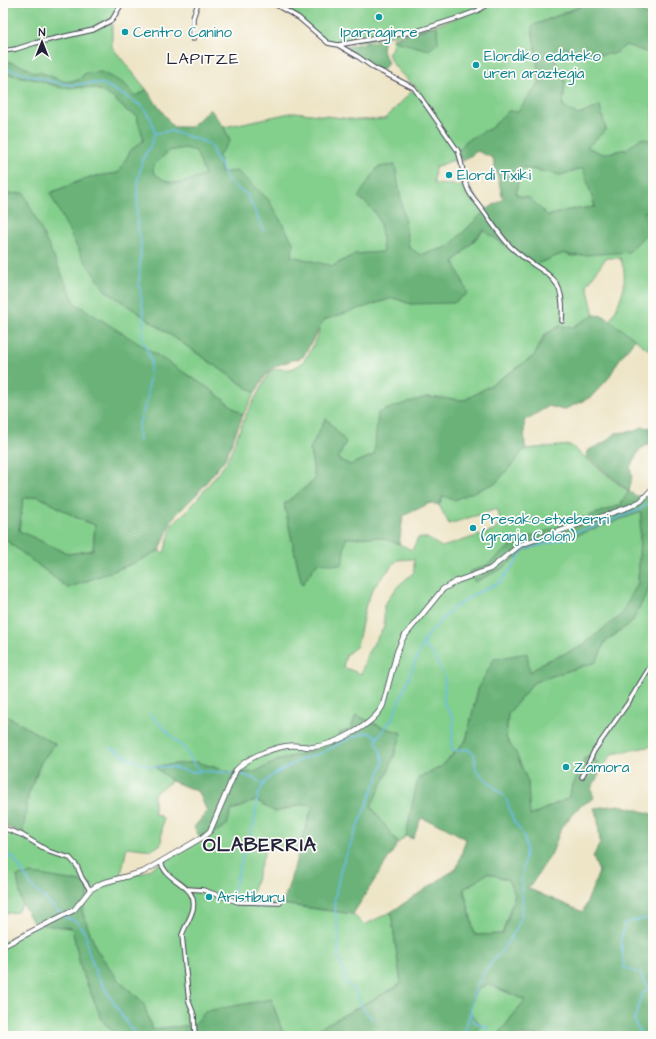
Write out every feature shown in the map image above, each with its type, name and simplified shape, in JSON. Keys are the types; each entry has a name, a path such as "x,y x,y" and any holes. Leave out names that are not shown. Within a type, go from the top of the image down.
{"street":[{"path":"3,50 16,49 35,43 93,30 112,20 122,3"},
{"path":"193,39 193,18 198,3"},
{"path":"273,3 299,18 328,44 338,45 417,31 477,11 489,3"},
{"path":"338,45 374,68 414,88 458,151 462,161 462,169 466,186 474,199 510,246 525,259 554,278 560,291 563,310 562,321"},
{"path":"3,946 74,910 90,890 102,883 143,872 210,831 236,770 243,763 286,746 314,746 334,740 370,722 380,712 383,705 397,652 403,638 443,589 457,581 490,569 520,545 629,507 640,501 653,488"},
{"path":"582,777 594,751 628,704 653,662"},
{"path":"3,828 22,835 44,849 70,858 77,866 82,878 90,890"},
{"path":"160,862 167,873 188,889 193,898 194,906 182,935 189,1002 194,1016 195,1036"},
{"path":"188,889 203,890 238,902 280,903 281,900"}],"green space":[{"path":"13,3 121,3 112,20 112,47 146,89 144,92 135,97 125,84 79,80 65,82 40,72 35,73 25,67 3,60 3,11"},
{"path":"274,3 484,4 453,20 409,32 344,43 328,43 299,18"},
{"path":"491,3 579,3 580,6 532,26 540,82 517,112 508,111 491,128 467,140 460,158 435,167 434,184 468,186 486,210 448,247 420,255 409,247 395,165 378,167 372,207 381,225 383,252 355,254 333,266 290,256 221,173 219,155 230,141 224,127 295,112 358,120 385,119 413,90 420,91 401,74 390,59 388,53 393,47 392,39"},
{"path":"579,3 613,3 616,7 636,8 653,20 653,49 646,52 626,45 614,54 596,55 563,48 554,58 565,80 563,106 578,115 600,106 606,130 587,147 603,154 627,149 641,138 653,141 653,169 648,171 653,180 653,213 645,211 647,233 629,252 572,256 564,253 534,265 483,230 454,262 468,293 454,303 411,304 393,298 324,320 303,357 273,368 265,377 255,393 105,290 82,257 50,193 90,177 118,173 131,150 144,140 136,115 127,111 112,97 99,90 85,87 62,88 38,80 3,73 3,60 25,67 35,73 40,72 65,82 79,80 85,73 101,72 125,84 135,96 144,92 146,89 173,127 191,127 210,109 224,127 230,141 219,155 221,173 237,171 268,199 294,244 291,256 333,266 355,254 383,252 382,234 379,220 372,209 358,197 378,167 395,165 409,247 420,255 448,247 486,210 503,199 493,158 477,151 462,162 458,151 467,140 491,128 508,111 517,112 540,83 532,26 580,7","holes":["185,148 196,151 205,175 184,182 172,183 166,181 153,172 154,165 169,151","520,167 561,175 583,168 595,207 568,210 548,216 530,198 516,195"]},
{"path":"613,3 653,3 653,20 636,8 616,7"},
{"path":"437,26 438,43 429,50 394,41 393,38"},
{"path":"381,40 383,43 382,50 388,62 382,71 375,68 344,47"},
{"path":"626,45 646,52 653,49 653,141 641,138 627,149 603,154 586,147 606,130 600,106 578,115 563,106 565,80 554,58 563,48 596,55 614,54"},
{"path":"3,73 38,80 62,88 85,87 99,90 112,97 127,111 136,115 144,140 131,150 118,173 90,177 50,193 105,290 255,393 243,415 210,390 74,303 3,194"},
{"path":"185,148 196,151 205,175 184,182 172,183 166,181 153,172 154,165 169,151"},
{"path":"520,167 561,175 584,168 595,207 568,210 548,216 530,198 516,195"},
{"path":"24,193 75,303 210,389 243,415 225,459 197,494 172,519 160,550 137,562 68,588 3,538 3,194","holes":["38,496 77,518 95,525 93,550 69,554 19,531 23,499"]},
{"path":"645,210 653,213 653,346 649,350 610,321 621,298 624,274 620,258 606,258 587,285 594,315 573,327 560,326 545,334 534,356 465,400 426,397 374,455 350,465 337,458 346,442 326,418 310,449 315,480 284,504 302,585 317,563 346,538 378,537 412,550 418,538 427,538 442,547 493,531 501,522 497,509 449,524 439,505 443,496 496,483 525,449 570,445 629,492 620,505 516,542 487,565 469,573 475,582 503,568 525,550 579,534 641,511 638,583 620,616 579,648 544,662 530,672 478,689 466,740 441,767 418,778 406,836 398,843 370,806 388,772 402,733 382,727 356,715 351,729 343,731 325,747 277,761 255,772 233,773 197,762 155,767 172,781 154,793 154,813 163,818 161,844 152,850 127,847 121,875 143,873 227,825 230,812 256,800 275,812 303,804 313,805 299,848 267,845 250,900 353,914 364,925 391,912 401,984 305,1036 284,1036 271,999 194,1025 152,1029 143,1002 119,981 96,949 82,911 92,885 17,876 22,904 17,912 3,914 3,831 21,836 28,796 41,762 55,744 3,714 3,538 68,588 137,562 158,551 164,553 172,524 189,509 226,463 245,417 269,373 276,369 290,369 301,363 309,353 320,329 237,321 325,319 393,298 411,304 467,293 454,262 484,230 534,265 564,253 572,256","holes":["414,559 414,572 398,586 384,605 384,627 367,654 361,674 343,667 346,655 357,646 366,604 374,587 397,560"]},
{"path":"594,315 604,316 635,339 619,360 608,379 591,397 563,410 549,406 524,421 525,449 496,483 454,500 443,496 439,505 430,503 403,516 399,544 378,537 346,538 342,565 317,563 302,585 284,504 315,480 310,449 326,418 346,442 338,459 350,465 374,455 378,413 426,397 465,400 490,386 534,356 545,335 560,326 573,327"},
{"path":"642,427 653,428 653,441 639,450 630,467 632,476 629,492 637,496 653,498 653,563 649,589 632,622 605,642 596,662 534,682 508,714 506,738 516,753 528,782 530,816 568,798 585,757 593,758 602,769 591,789 594,798 579,807 561,828 552,853 531,885 527,888 583,912 599,872 593,857 600,843 598,820 594,808 619,805 653,814 653,1036 497,1036 525,1000 488,984 476,990 469,1011 482,1026 468,1036 305,1036 401,984 391,912 457,868 466,839 443,826 421,818 413,839 406,836 418,778 441,767 466,741 478,689 494,659 527,653 530,672 544,662 579,648 620,616 638,583 641,512 579,534 525,550 503,568 475,582 469,572 487,565 516,542 620,505 629,491 586,456 589,450 605,442 616,433 635,431","holes":["488,873 508,880 515,894 503,934 475,935 464,889"]},
{"path":"38,496 77,518 95,525 93,550 69,554 19,531 23,499"},
{"path":"653,563 653,746 612,754 602,769 593,758 573,784 568,798 529,816 528,782 506,738 508,714 534,682 596,662 605,642 632,622 649,589"},
{"path":"3,714 55,744 41,762 28,796 23,833 3,826"},
{"path":"356,715 382,727 402,733 388,772 371,806 398,843 353,914 283,904 313,805 303,804 275,812 256,800 231,811 227,825 201,840 194,827 207,812 199,792 172,781 155,766 197,762 233,773 255,772 277,761 325,747 343,731 351,729"},
{"path":"488,873 508,880 515,894 502,934 475,935 464,889"},
{"path":"29,874 92,884 82,911 96,949 119,981 143,1002 152,1029 194,1025 206,1011 271,999 284,1036 117,1036 102,1020 81,969 72,928 34,924 22,904 17,876"},
{"path":"34,924 72,928 81,969 102,1020 117,1036 3,1036 3,942"},
{"path":"488,984 525,1000 497,1036 468,1036 481,1026 469,1011 476,990"}],"waterway":[{"path":"3,68 54,82 72,85 91,83 104,84 142,106 151,119 155,133 150,147 142,160 138,179 137,220 141,244 139,282 144,317 142,338 151,361 147,401 138,426 139,442"},
{"path":"155,133 171,131 211,145 216,160 221,165 228,181 248,196 264,231"},
{"path":"372,1019 364,1010 355,991 346,982 343,968 338,957 339,936 334,902 341,868 383,764 376,740 392,719 425,638 452,609 475,594 500,582 517,561 520,553 526,549 571,537 577,531 589,529 639,510 653,500"},
{"path":"424,641 426,648 433,654 445,678 444,703 453,718 452,750 467,749 474,753 476,770 506,798 513,820 521,831"},
{"path":"150,714 187,752 195,766 201,771"},
{"path":"232,896 244,851 254,824 258,794 265,782 273,775 302,759 322,753 350,738 368,732 377,737"},
{"path":"112,748 131,759 149,766 170,767 193,772 202,771 232,773"},
{"path":"238,773 255,779 264,785"},
{"path":"462,1036 479,981 510,940 519,922 522,912 522,880 526,849 523,834"},
{"path":"3,854 13,857 32,887 62,914"},
{"path":"64,916 77,922 86,935 88,950 97,976 128,1025 138,1036"},
{"path":"643,1036 634,1019 638,1011 641,996 648,988 644,978 636,972 624,968 621,941 624,923 653,917"},
{"path":"471,1014 475,1022 488,1028 489,1036"}],"place":[{"name":"Iparragirre","path":"379,17"},
{"name":"Centro Canino","path":"125,32"},
{"name":"Elordiko edateko uren araztegia","path":"476,65"},
{"name":"Elordi Txiki","path":"449,175"},
{"name":"Presako-etxeberri (granja Colon)","path":"473,528"},
{"name":"Zamora","path":"566,767"},
{"name":"Aristiburu","path":"209,897"}],"district":[{"name":"LAPITZE","path":"203,59"},
{"name":"OLABERRIA","path":"260,845"}]}
